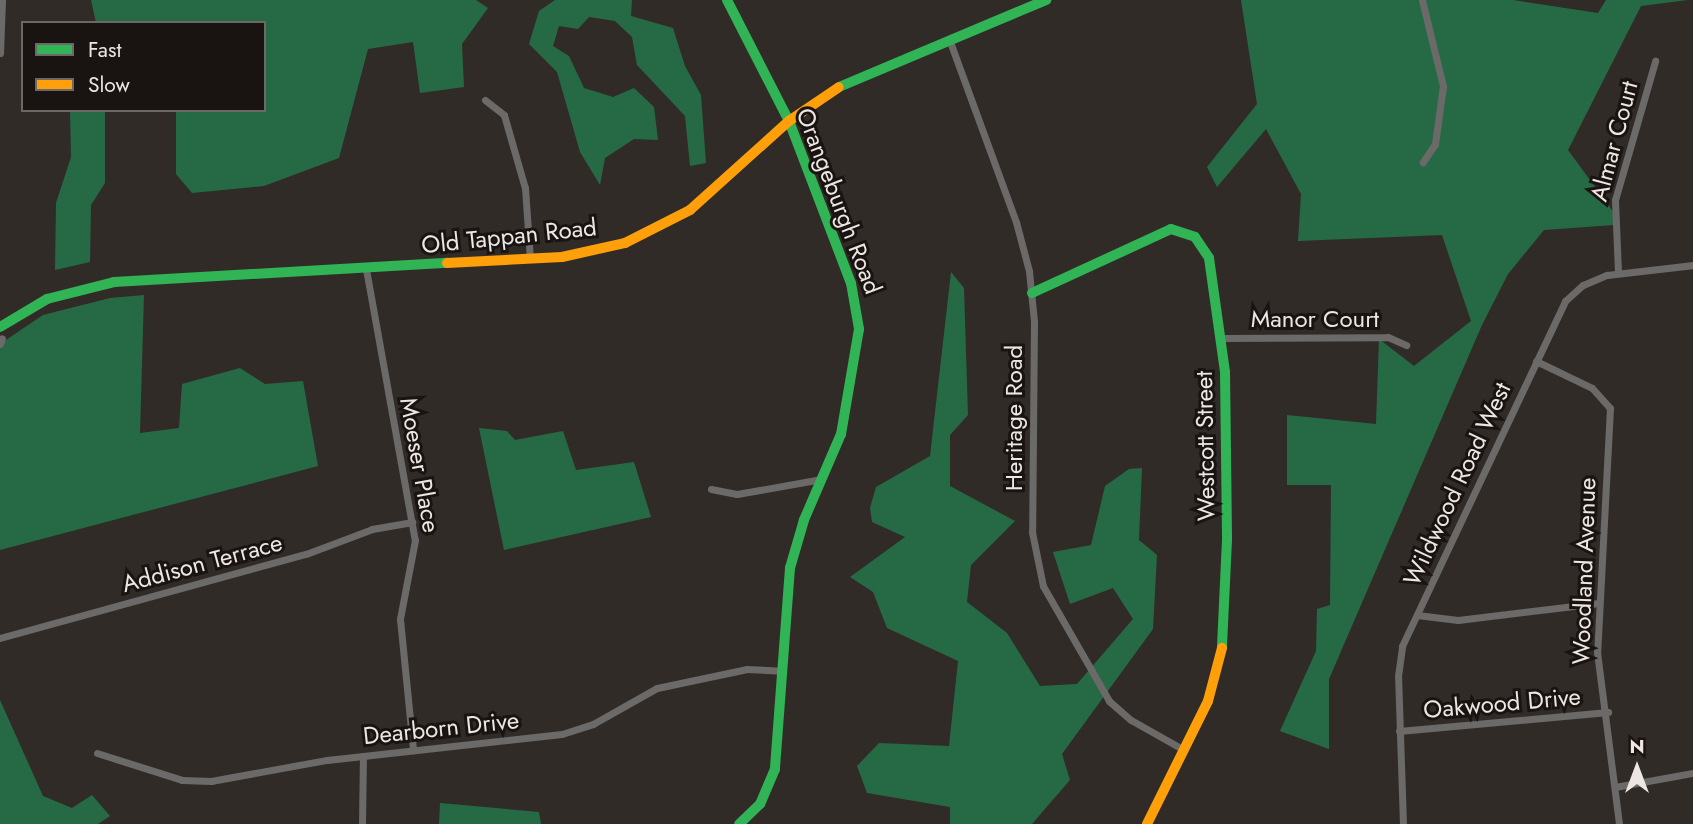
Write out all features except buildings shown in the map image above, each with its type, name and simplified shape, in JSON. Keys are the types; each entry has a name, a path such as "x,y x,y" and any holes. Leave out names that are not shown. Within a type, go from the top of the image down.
{"street":[{"path":"0,52 2,0"},
{"name":"Orangeburgh Road","path":"727,0 789,121 851,283 858,312 858,346 847,412 804,520 790,568 771,783 760,804 739,824"},
{"name":"Old Tappan Road","path":"1,337 47,299 91,285 530,259 601,250 669,223 710,195 789,121 855,77 1029,3 1046,0"},
{"path":"1422,0 1443,86 1435,144 1423,162"},
{"name":"Heritage Road","path":"949,39 1016,222 1032,293 1032,532 1043,586 1109,701 1131,720 1184,750"},
{"name":"Almar Court","path":"1618,272 1615,200 1655,61"},
{"path":"485,100 504,115 525,188 530,259"},
{"name":"Westcott Street","path":"1032,293 1162,231 1180,230 1195,237 1207,250 1224,338 1227,491 1223,636 1208,701 1147,824"},
{"name":"Wildwood Road West","path":"1404,824 1398,660 1536,361 1573,292 1595,278 1618,272 1693,265"},
{"name":"Moeser Place","path":"366,269 412,522 415,552 400,620 414,750"},
{"name":"Manor Court","path":"1224,338 1388,337 1406,345"},
{"name":"Woodland Avenue","path":"1536,361 1592,388 1609,408 1597,652 1608,712 1619,824"},
{"path":"710,489 737,494 822,479"},
{"name":"Addison Terrace","path":"0,638 306,554 372,529 412,522"},
{"path":"1417,615 1458,620 1598,603"},
{"name":"Dearborn Drive","path":"97,753 195,782 363,756 562,734 593,723 657,688 747,669 781,671"},
{"name":"Oakwood Drive","path":"1399,731 1608,712"},
{"path":"362,824 363,756"},
{"path":"1615,787 1693,774"}],"green space":[{"path":"91,0 476,0 488,8 462,44 464,87 420,93 413,42 368,49 339,158 264,186 192,193 176,174 176,112 266,112 266,21 96,21"},
{"path":"555,0 632,0 631,16 673,28 685,66 701,95 706,163 690,166 685,116 637,65 632,37 615,21 589,17 578,29 559,26 553,46 569,56 584,88 613,97 634,88 654,107 658,140 634,139 605,158 600,185 580,152 557,72 529,44 539,11"},
{"path":"1241,0 1513,0 1598,13 1606,0 1688,0 1641,6 1568,150 1614,213 1614,225 1544,230 1508,274 1482,325 1329,679 1329,749 1280,731 1316,651 1317,609 1330,605 1331,485 1287,485 1287,415 1376,424 1379,339 1414,366 1471,321 1442,235 1298,241 1301,194 1266,129 1217,187 1207,167 1257,104"},
{"path":"70,112 105,112 105,183 91,205 90,262 55,270 56,203 71,157"},
{"path":"951,272 964,288 968,415 950,435 950,486 1015,521 971,565 967,602 1007,633 1040,686 1077,684 1133,619 1113,588 1070,604 1053,552 1091,545 1105,486 1129,469 1142,468 1139,540 1157,555 1153,629 1062,754 1070,780 1032,824 950,824 950,807 867,793 857,766 879,743 949,746 958,661 887,628 873,592 850,577 905,537 872,522 870,508 876,487 930,456"},
{"path":"144,295 140,433 179,428 182,384 240,368 265,384 303,381 318,466 0,550 0,344 43,315 110,298"},
{"path":"479,428 507,431 515,440 563,431 576,470 634,462 651,517 504,550"},
{"path":"0,700 43,796 72,808 92,795 110,816 98,824 0,824"},
{"path":"440,803 539,812 541,824 439,824"}],"traffic: fast":[{"path":"727,0 789,121 851,283 859,329 841,434 804,520 790,568 775,769 760,804 739,824"},
{"path":"839,87 1046,0"},
{"path":"1032,293 1171,229 1195,237 1209,258 1225,372 1227,540 1222,648"},
{"path":"0,327 47,299 114,282 447,263"}],"traffic: slow":[{"path":"447,263 562,257 625,243 690,210 789,121 839,87"},
{"path":"1147,824 1208,701 1222,648"}]}
